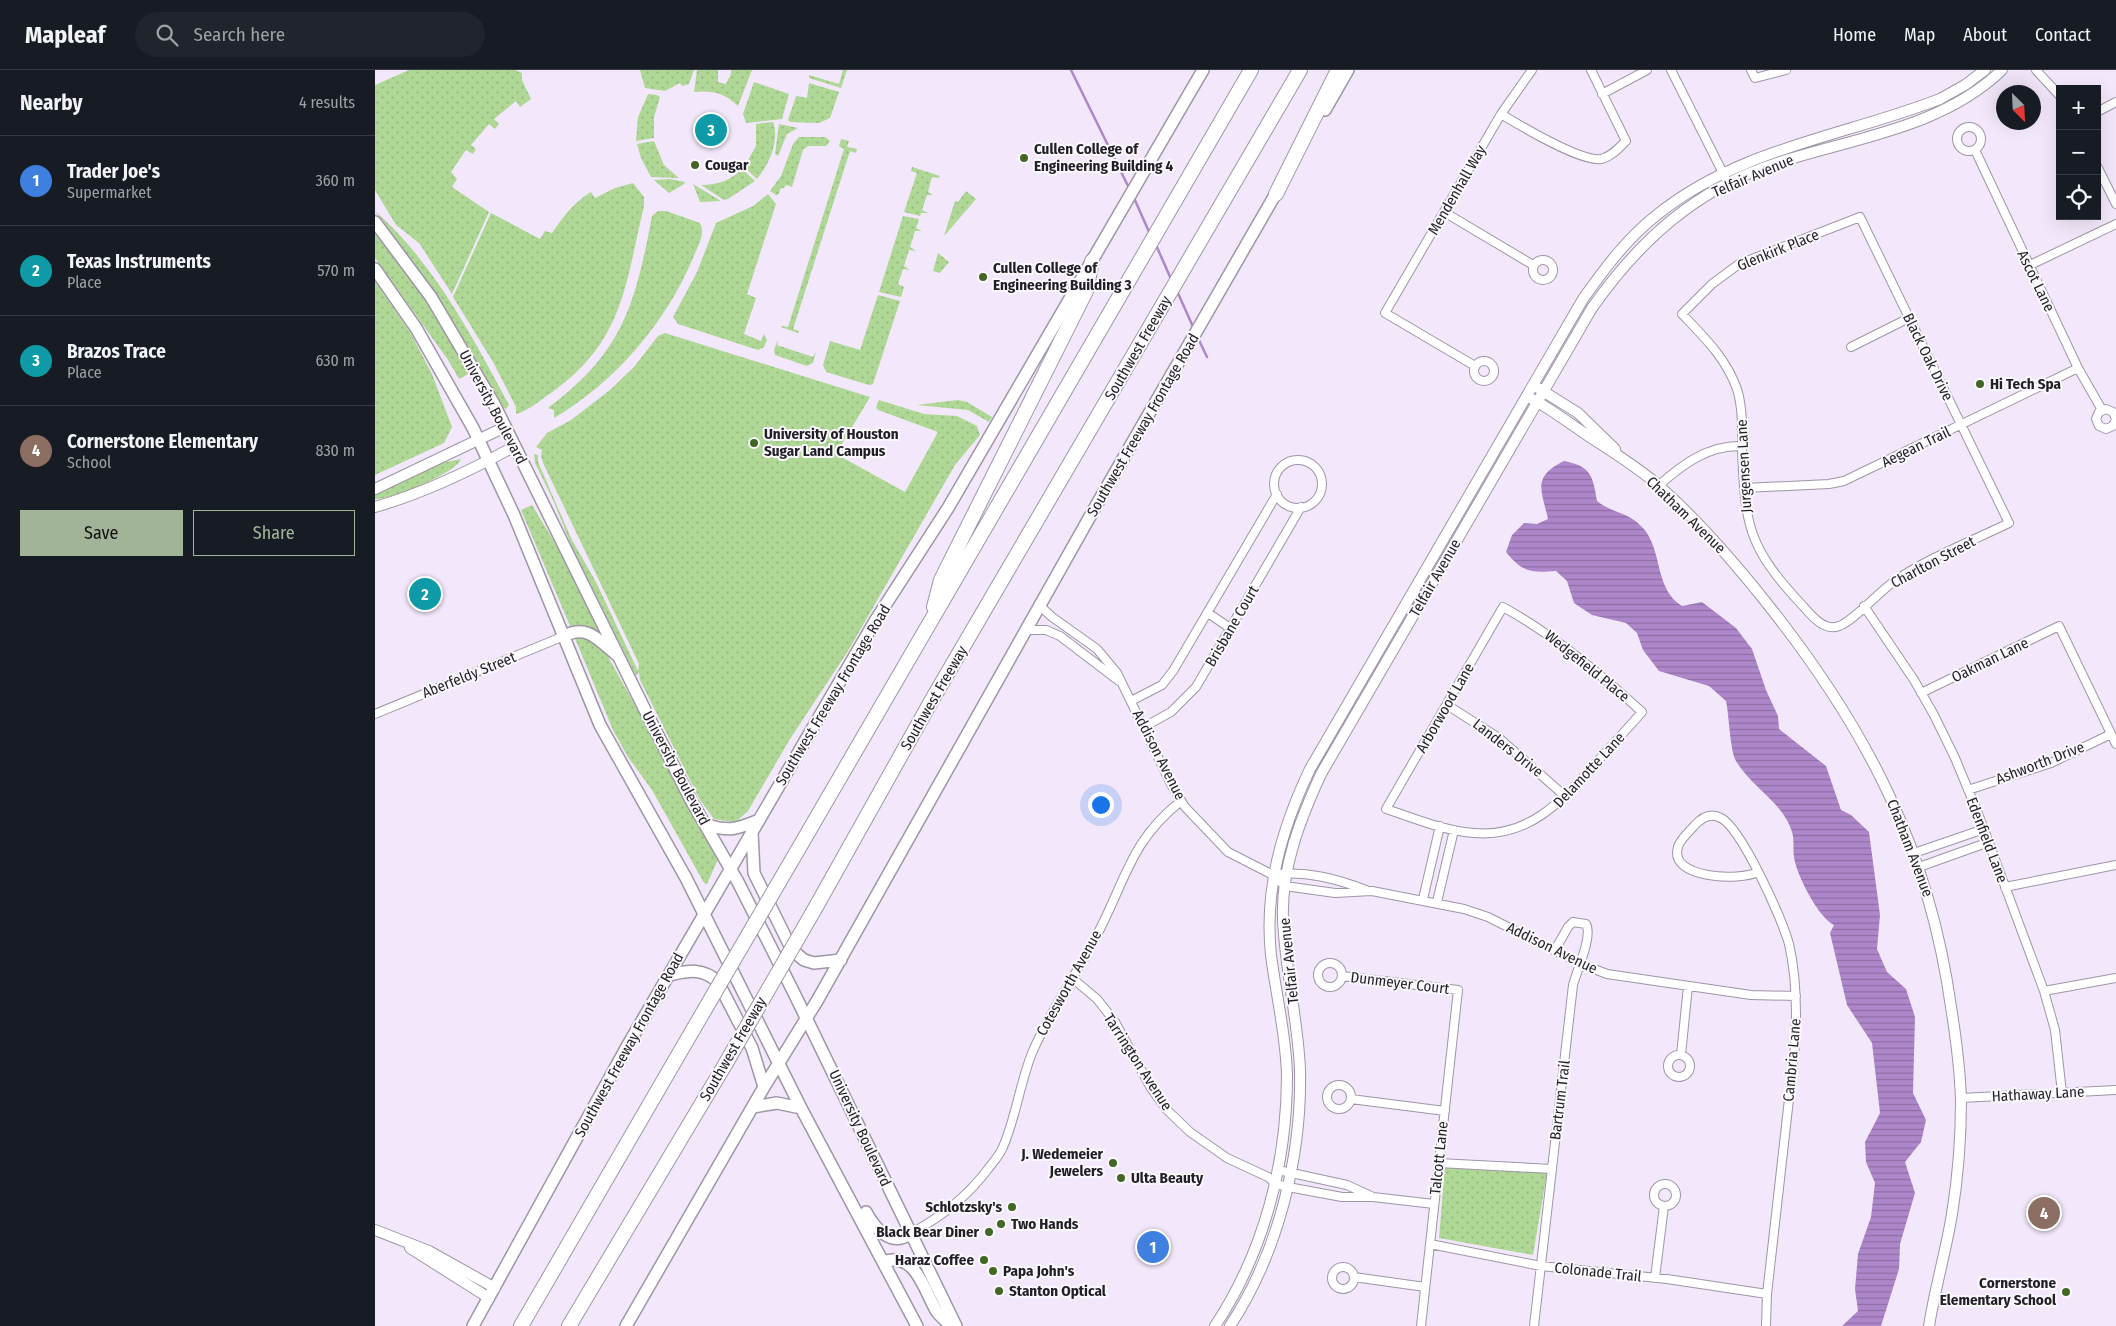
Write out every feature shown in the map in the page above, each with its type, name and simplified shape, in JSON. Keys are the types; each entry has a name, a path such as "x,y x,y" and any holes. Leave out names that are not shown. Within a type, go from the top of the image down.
{"highway":[{"path":"521,1326 1251,70"},
{"name":"Southwest Freeway","path":"569,1326 817,905 933,698 1300,70"},
{"path":"1276,194 1338,70"},
{"path":"931,620 941,580 1086,291 1092,261"}],"main road":[{"name":"Southwest Freeway Frontage Road","path":"473,1326 704,914 875,621 948,508 1203,70"},
{"name":"Southwest Freeway Frontage Road","path":"626,1326 764,1088 841,960 1175,369 1348,70"},
{"name":"University Boulevard","path":"375,222 431,297 463,350 515,446 692,802 731,868 807,1018 956,1326"},
{"name":"University Boulevard","path":"375,269 416,328 489,460 520,528 600,725 704,914 801,1108 917,1326"},
{"path":"563,636 575,630 589,633 620,658"},
{"path":"707,825 722,830 732,830 759,820"},
{"path":"752,832 754,873 792,950 804,960 814,963 841,960"},
{"path":"669,975 696,970 705,972 718,982 752,1048 764,1088"},
{"path":"753,1107 777,1103 801,1108"},
{"path":"833,1167 847,1180 872,1224 878,1230 896,1239 910,1234"},
{"path":"883,1262 901,1260 913,1268 938,1313 951,1326"}],"street":[{"name":"Mendenhall Way","path":"1475,366 1385,313 1501,114 1532,70"},
{"path":"1501,114 1544,139 1592,158 1606,157 1626,141 1591,70"},
{"path":"1602,94 1647,70"},
{"path":"1671,70 1728,183"},
{"path":"1751,70 1755,78 1786,70"},
{"name":"Telfair Avenue","path":"1216,1326 1250,1261 1275,1184 1285,1122 1287,1073 1271,954 1270,921 1273,875 1284,830 1310,768 1583,299 1617,254 1656,215 1678,198 1722,172 1771,152 1940,99 1965,85 1985,70"},
{"name":"Telfair Avenue","path":"1230,1326 1268,1250 1288,1187 1299,1111 1300,1070 1283,918 1285,886 1296,833 1321,774 1592,308 1626,262 1651,237 1686,208 1728,183 1775,164 1943,112 1975,94 2002,70"},
{"path":"2036,70 2056,92"},
{"path":"2101,110 2116,102"},
{"name":"Ascot Lane","path":"1975,150 2028,266 2078,368 2102,410"},
{"path":"2101,174 2116,204"},
{"path":"1443,212 1533,265"},
{"name":"Glenkirk Place","path":"1682,314 1712,284 1739,264 1861,217"},
{"name":"Black Oak Drive","path":"1861,217 2009,523"},
{"path":"2028,266 2116,224"},
{"name":"Jurgensen Lane","path":"1682,314 1714,347 1733,377 1741,412 1744,488 1748,526 1763,558 1814,618 1824,625 1839,627"},
{"path":"1851,347 1909,318"},
{"name":"Aegean Trail","path":"1744,488 1829,484 1844,481 2078,368"},
{"name":"Chatham Avenue","path":"1533,386 1578,413 1594,426 1626,460"},
{"name":"Chatham Avenue","path":"1527,396 1626,460 1658,486 1724,550 1788,630 1821,676 1873,760 1915,853 1935,921 1947,980 1961,1098 1959,1151 1952,1214 1929,1326"},
{"name":"Ascot Lane","path":"2102,410 2110,410 2116,419 2110,428 2099,426 2096,419 2102,410"},
{"path":"375,489 505,427"},
{"path":"375,507 405,499 515,446"},
{"path":"1658,486 1699,455 1719,448 1742,446"},
{"name":"Brisbane Court","path":"1131,701 1162,685 1168,678 1277,494 1275,480 1282,466 1296,460 1311,463 1320,474 1321,490 1312,503 1301,507 1196,687 1171,712 1144,727"},
{"path":"1277,494 1289,505 1301,507"},
{"name":"Charlton Street","path":"1839,627 1911,570 2009,523"},
{"name":"Addison Avenue","path":"1040,606 1052,617 1097,649 1112,666 1181,801 1210,835 1229,852 1273,875 1285,886 1335,893 1372,892 1437,902 1488,917 1579,963 1607,974 1751,995 1796,996"},
{"name":"Edenfield Lane","path":"1864,606 1921,693 1955,758 1989,842 2044,991 2055,1030 2062,1093"},
{"name":"Arborwood Lane","path":"1386,809 1503,607"},
{"name":"Wedgefield Place","path":"1503,607 1536,625 1570,649 1642,712"},
{"path":"1208,613 1230,628"},
{"name":"Oakman Lane","path":"1921,693 2059,626 2111,734"},
{"name":"Addison Avenue","path":"1027,630 1045,630 1060,636 1121,683"},
{"name":"Aberfeldy Street","path":"375,714 563,636"},
{"name":"Landers Drive","path":"1447,705 1499,738 1566,797"},
{"name":"Delamotte Lane","path":"1386,809 1454,830 1474,833 1510,830 1541,817 1566,797 1642,712"},
{"path":"2111,734 2116,744"},
{"name":"Ashworth Drive","path":"1968,790 2051,762 2111,734"},
{"name":"Cotesworth Avenue","path":"910,1234 939,1218 962,1199 1002,1149 1019,1100 1028,1064 1045,1023 1073,978 1101,927 1135,852 1161,817 1181,801"},
{"name":"Cambria Lane","path":"1758,872 1739,878 1692,871 1684,868 1677,853 1680,842 1699,820 1715,816 1728,823 1758,872 1771,898 1788,942 1794,969 1796,996 1795,1046 1767,1294 1766,1326"},
{"path":"1423,899 1439,826"},
{"path":"1915,853 1983,829"},
{"path":"1437,902 1454,830"},
{"path":"1919,867 1989,842"},
{"path":"2005,887 2116,865"},
{"name":"Addison Avenue","path":"1273,875 1287,873 1336,879 1372,892"},
{"name":"Bartrum Trail","path":"1534,1326 1573,985 1588,938 1589,930 1586,924 1573,922 1568,927 1555,950"},
{"name":"Dunmeyer Court","path":"1342,976 1458,990"},
{"name":"Tarrington Avenue","path":"1073,978 1097,999 1115,1022 1151,1088 1167,1110 1209,1147 1227,1158 1268,1177 1275,1184 1342,1197 1373,1197 1434,1204"},
{"path":"2044,991 2116,978"},
{"path":"1681,1055 1688,986"},
{"name":"Talcott Lane","path":"1421,1326 1458,990"},
{"name":"Hathaway Lane","path":"1961,1098 2116,1090"},
{"path":"1351,1099 1445,1110"},
{"path":"1439,1162 1552,1170"},
{"name":"Tarrington Avenue","path":"1278,1170 1347,1185 1373,1197"},
{"path":"1655,1278 1664,1206"},
{"path":"375,1230 401,1242 429,1251 492,1293"},
{"name":"Colonade Trail","path":"1430,1244 1541,1266 1655,1278 1767,1294"},
{"path":"1354,1277 1425,1287"}],"green space":[{"path":"409,70 515,70 522,73 522,80 531,99 520,107 516,101 494,119 499,124 495,129 489,124 471,145 476,149 473,154 466,150 451,172 457,179 452,187 489,212 452,294 419,243 396,225 375,190 375,85"},
{"path":"640,70 694,70 689,84 682,86 680,83 665,91 645,88"},
{"path":"697,70 718,70 718,82 726,84 731,70 752,70 738,106 718,93 694,92"},
{"path":"843,70 847,70 841,88 809,78 809,75 839,84"},
{"path":"754,82 789,94 782,119 746,123 743,114"},
{"path":"809,83 839,92 830,118 819,123 790,122 788,120 796,96 807,98"},
{"path":"648,94 660,97 654,117 654,138 636,141 638,117"},
{"path":"773,122 775,137 772,152 766,167 757,179 744,167 756,146 756,124"},
{"path":"779,124 798,128 787,134 778,156 775,154"},
{"path":"799,137 825,137 830,141 826,146 808,146 803,150 792,187 786,185 776,195 770,191 781,176 793,144"},
{"path":"841,139 849,141 847,147 857,149 856,153 850,151 793,329 799,331 798,333 781,327 788,327 844,149 839,146"},
{"path":"654,141 664,165 679,178 651,177 641,158 637,144"},
{"path":"912,167 940,176 938,178 932,177 928,192 933,195 927,195 922,210 928,213 921,213 920,216 904,212 917,173 911,171"},
{"path":"742,169 755,181 728,199 724,200 701,185 723,182 733,177"},
{"path":"670,179 685,182 669,193 654,180"},
{"path":"633,183 644,197 644,206 626,285 608,330 595,351 578,371 555,390 526,410 516,414 516,407 493,362 453,297 491,213 540,239 545,231 552,233 574,205 591,192 595,198 615,188"},
{"path":"693,184 721,201 700,202"},
{"path":"966,191 976,199 944,236 955,201 958,202"},
{"path":"768,194 776,204 747,294 756,298 744,334 761,341 764,334 767,340 764,347 758,350 678,324 673,317 697,272 716,223 753,206"},
{"path":"375,211 396,231 434,277 481,353 509,405 506,409 502,407 440,301"},
{"path":"658,211 666,211 700,223 702,227 700,241 682,282 653,328 636,349 597,387 576,404 554,418 554,410 548,408 593,367 609,346 622,324 639,276 652,216"},
{"path":"903,216 919,219 916,228 922,231 915,231 910,247 916,251 909,250 904,266 910,270 903,269 898,284 904,287 901,297 879,292"},
{"path":"375,231 427,303 470,373 459,379 448,360 375,258"},
{"path":"938,253 949,262 940,273 933,271"},
{"path":"375,281 410,332 432,374 452,427 444,443 375,475"},
{"path":"878,295 900,301 873,384 869,385 826,372 823,365 830,341 860,350"},
{"path":"665,333 870,397 836,454 905,492 938,432 878,410 876,407 879,400 924,414 957,416 977,426 980,435 955,465 848,651 790,739 748,811 737,821 732,822 714,819 700,800 640,680 639,672 636,676 572,547 553,500 535,463 534,454 538,455 538,462 572,540 596,582 638,671 639,664 544,465 541,456 542,450 536,447 547,433 571,420 610,390 634,367 658,336"},
{"path":"778,339 777,345 813,357 816,351 813,363 807,366 775,355 774,350"},
{"path":"958,400 967,402 992,417 989,422 968,410 917,405"},
{"path":"461,459 457,465 448,471 422,485 394,495 375,499 375,494 437,464"},
{"path":"532,505 564,558 604,638 589,628 570,626 521,510"},
{"path":"579,635 593,641 606,653 719,857 707,884 704,883 652,790 628,757 613,730 574,636"},
{"path":"1445,1166 1547,1173 1533,1255 1439,1238"}],"shaded area":[{"path":"1564,461 1585,469 1592,479 1597,501 1632,518 1643,528 1654,547 1663,580 1673,599 1682,606 1702,602 1736,628 1752,649 1766,690 1778,716 1779,729 1826,766 1841,810 1851,815 1869,832 1880,915 1877,949 1887,972 1906,989 1915,1017 1913,1093 1926,1120 1921,1142 1905,1162 1915,1193 1900,1244 1899,1269 1881,1326 1842,1326 1858,1311 1855,1289 1858,1254 1871,1217 1875,1183 1866,1162 1865,1142 1880,1113 1872,1043 1847,1005 1830,933 1834,925 1822,915 1810,897 1797,869 1794,858 1793,835 1788,821 1736,761 1732,749 1726,701 1709,686 1659,671 1643,650 1637,633 1626,623 1592,615 1574,603 1567,581 1556,571 1540,572 1528,570 1517,564 1506,552 1512,535 1524,523 1537,524 1548,519 1541,486 1547,473"}],"waterway":[{"path":"1071,70 1129,188"},
{"path":"1134,198 1150,234"},
{"path":"1156,245 1171,279"},
{"path":"1177,291 1194,329"},
{"path":"1197,336 1207,357"}],"place":[{"name":"Brazos Trace","path":"711,130"},
{"name":"Cullen College of Engineering Building 4","path":"1024,158"},
{"name":"Cougar","path":"695,165"},
{"name":"Cullen College of Engineering Building 3","path":"983,277"},
{"name":"Hi Tech Spa","path":"1980,384"},
{"name":"University of Houston Sugar Land Campus","path":"754,443"},
{"name":"Texas Instruments","path":"425,594"},
{"name":"J. Wedemeier Jewelers","path":"1113,1163"},
{"name":"Ulta Beauty","path":"1121,1178"},
{"name":"Schlotzsky's","path":"1012,1207"},
{"name":"Cornerstone Elementary","path":"2044,1213"},
{"name":"Two Hands","path":"1001,1224"},
{"name":"Black Bear Diner","path":"989,1232"},
{"name":"Trader Joe's","path":"1153,1247"},
{"name":"Haraz Coffee","path":"984,1260"},
{"name":"Papa John's","path":"993,1271"},
{"name":"Stanton Optical","path":"999,1291"},
{"name":"Cornerstone Elementary School","path":"2066,1292"}]}
